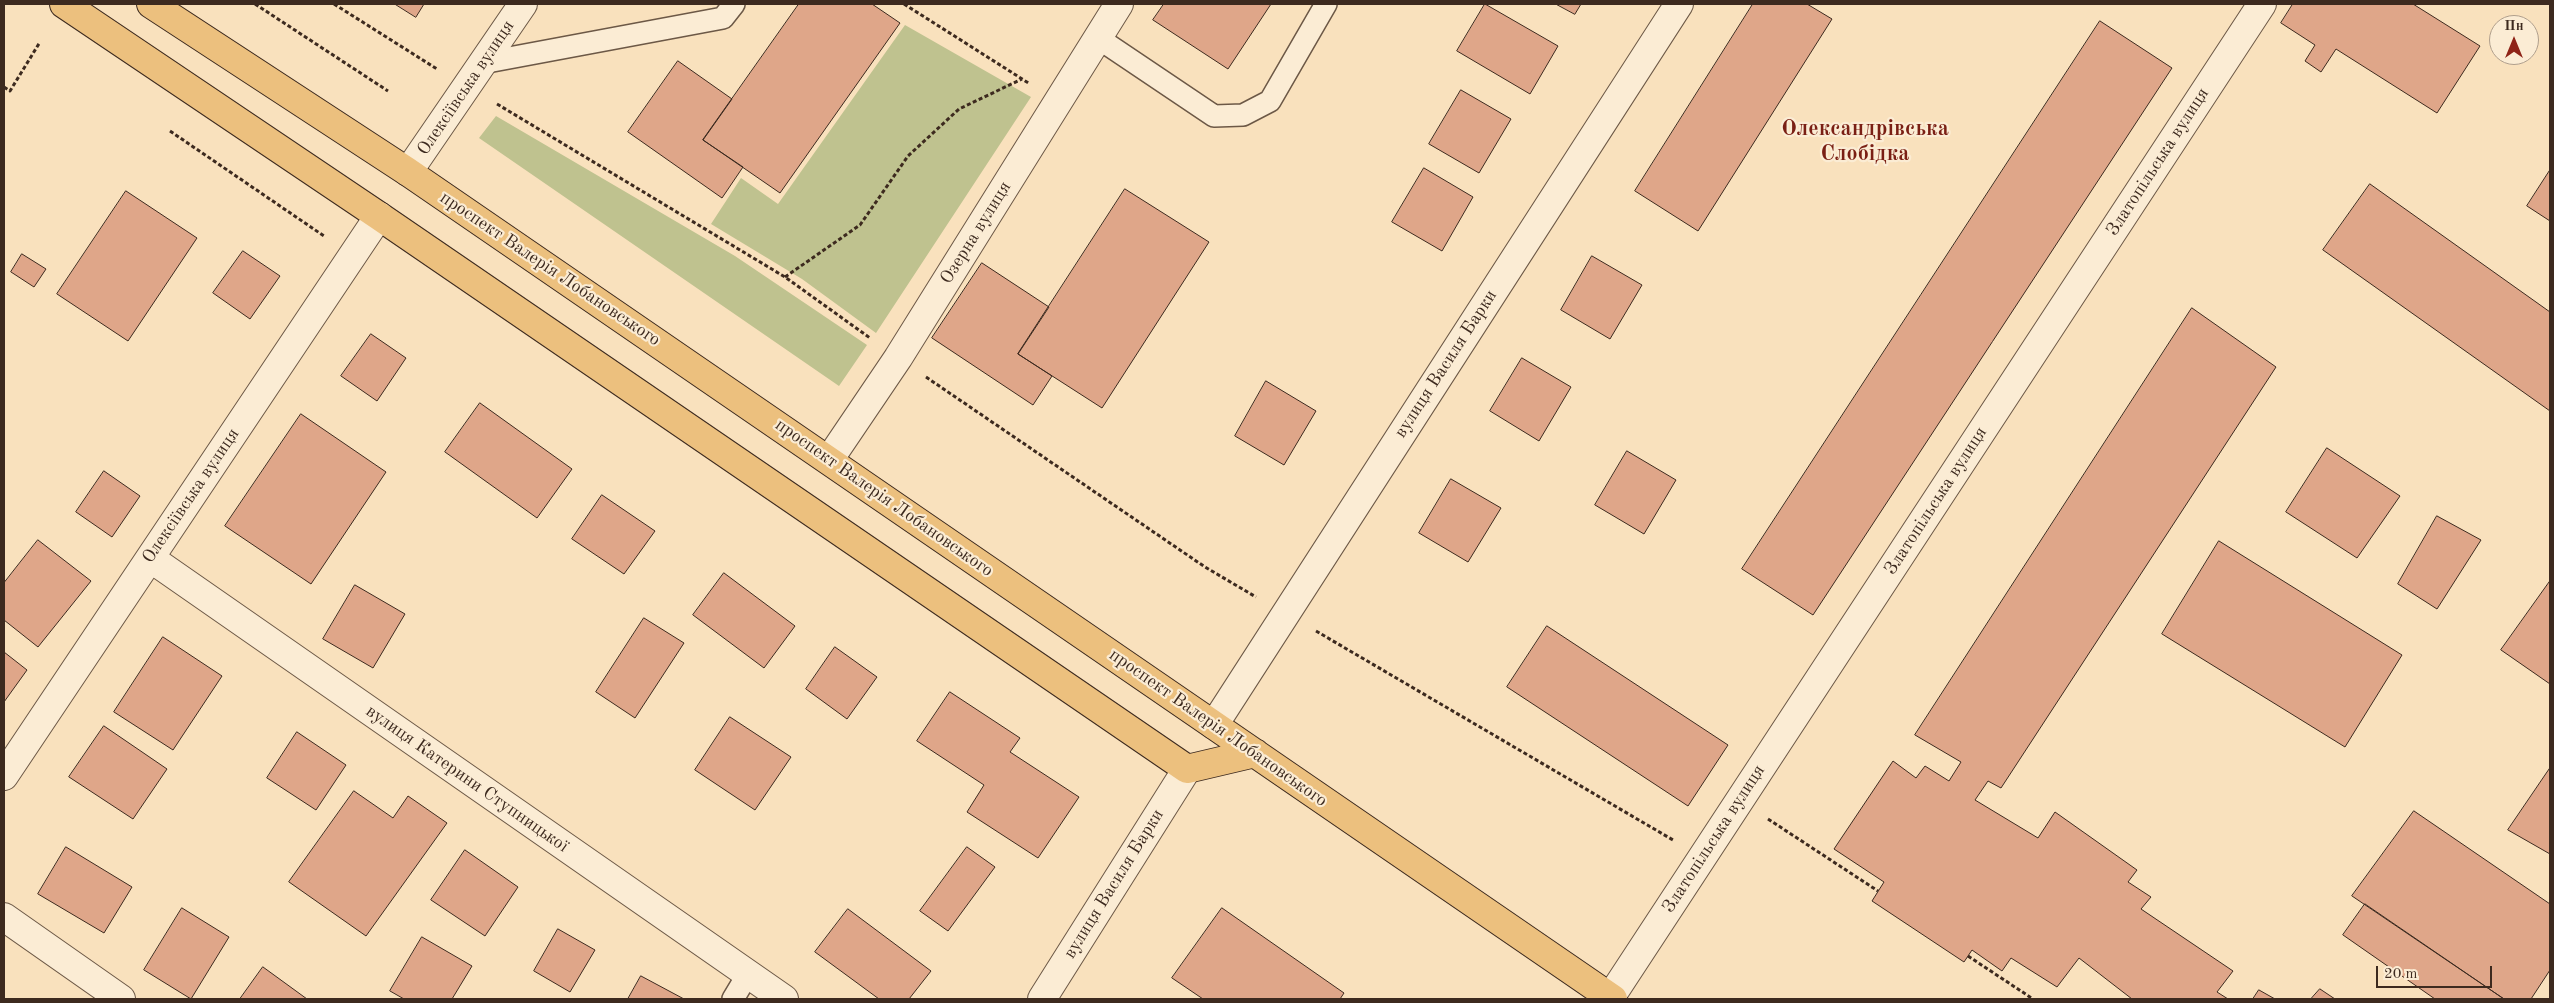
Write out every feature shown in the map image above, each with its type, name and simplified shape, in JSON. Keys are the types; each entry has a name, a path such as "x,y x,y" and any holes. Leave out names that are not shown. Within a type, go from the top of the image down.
{"main road":[{"path":"64,4 379,216 1187,768 1255,753"},
{"name":"проспект Валерія Лобановського","path":"162,7 408,172 830,460 1611,998"}],"street":[{"name":"Олексіївська вулиця","path":"408,172 523,4"},
{"name":"Озерна вулиця","path":"830,460 898,358 1119,4"},
{"name":"вулиця Василя Барки","path":"1214,725 1679,4"},
{"name":"Златопільська вулиця","path":"1611,998 2262,4"},
{"name":"Олексіївська вулиця","path":"4,776 379,216"},
{"name":"вулиця Катерини Ступницької","path":"150,558 784,999"},
{"name":"вулиця Василя Барки","path":"1042,999 1187,768"},
{"path":"4,917 121,999"}],"lane":[{"path":"482,63 723,18 734,4"},
{"path":"1098,38 1214,116 1243,115 1270,102 1326,4"},
{"path":"733,999 748,974"}],"path":[{"path":"256,4 388,91"},
{"path":"334,4 405,50 785,277 898,358 1205,567 1692,850 1716,835"},
{"path":"904,4 1058,102"},
{"path":"4,87 10,91 40,42"},
{"path":"785,277 860,225 908,156 959,109 1022,79"},
{"path":"170,131 324,236"},
{"path":"1766,817 1878,891"},
{"path":"1968,956 2033,999"}],"green space":[{"path":"905,25 1031,97 876,333 802,279 711,224 741,178 778,204"},
{"path":"496,116 735,256 867,345 839,386 479,138"}],"building":[{"path":"395,4 424,4 416,17"},
{"path":"799,4 872,4 900,23 780,193 703,140"},
{"path":"1164,4 1271,4 1228,69 1153,20"},
{"path":"1485,4 1558,46 1530,94 1457,51"},
{"path":"1556,4 1581,4 1575,14"},
{"path":"1753,4 1807,4 1832,19 1698,231 1635,191"},
{"path":"2293,4 2413,4 2480,46 2437,113 2336,49 2321,72 2305,61 2315,45 2281,23"},
{"path":"2100,21 2172,68 1813,615 1742,569"},
{"path":"678,61 732,99 703,140 743,167 722,198 628,132"},
{"path":"1461,90 1511,119 1479,173 1429,144"},
{"path":"1424,168 1473,197 1442,251 1392,222"},
{"path":"2550,170 2550,221 2527,206"},
{"path":"2370,184 2550,312 2550,411 2323,250"},
{"path":"1125,189 1209,242 1102,408 1018,354"},
{"path":"126,191 197,238 128,341 57,294"},
{"path":"243,251 280,276 250,319 213,293"},
{"path":"22,254 46,269 34,287 11,272"},
{"path":"1592,256 1642,285 1610,339 1561,310"},
{"path":"982,263 1049,307 1018,354 1052,376 1033,405 932,338"},
{"path":"2192,308 2276,367 2001,788 1988,781 1975,800 2038,838 2055,812 2137,870 2128,882 2151,897 2141,909 2233,971 2217,992 2228,999 2132,999 2079,958 2057,987 2011,958 2002,971 1972,950 1964,962 1872,901 1884,882 1834,849 1893,761 1916,778 1925,766 1949,781 1961,762 1915,735"},
{"path":"371,334 406,358 377,401 341,376"},
{"path":"1522,358 1571,387 1539,441 1490,411"},
{"path":"1266,381 1316,411 1284,465 1235,436"},
{"path":"480,403 572,469 537,518 445,452"},
{"path":"301,414 386,472 311,584 225,526"},
{"path":"2327,448 2400,496 2357,558 2286,512"},
{"path":"1627,451 1676,480 1644,534 1595,505"},
{"path":"104,471 140,496 112,537 76,512"},
{"path":"1451,479 1501,508 1468,562 1419,533"},
{"path":"602,495 655,531 624,574 572,539"},
{"path":"2437,516 2481,540 2437,609 2398,584"},
{"path":"38,540 91,581 38,647 4,620 4,583"},
{"path":"2219,541 2402,655 2345,747 2162,634"},
{"path":"724,573 795,626 764,668 693,615"},
{"path":"2550,581 2550,684 2501,650"},
{"path":"355,585 405,614 373,668 323,639"},
{"path":"644,618 684,643 635,718 596,692"},
{"path":"1547,626 1728,745 1688,806 1507,687"},
{"path":"163,637 222,676 173,750 114,712"},
{"path":"835,647 877,677 847,719 806,689"},
{"path":"4,652 27,670 4,702"},
{"path":"950,692 1020,738 1010,752 1079,797 1038,858 967,812 984,785 917,741"},
{"path":"730,717 791,757 755,810 695,770"},
{"path":"104,726 167,769 133,819 69,777"},
{"path":"297,732 346,765 316,810 267,778"},
{"path":"2550,768 2550,854 2508,830"},
{"path":"354,791 393,818 408,796 447,823 366,936 289,882"},
{"path":"2414,811 2550,904 2550,970 2531,999 2504,999 2352,896"},
{"path":"66,847 132,887 104,933 38,894"},
{"path":"967,847 995,867 948,931 920,911"},
{"path":"465,850 518,887 485,936 431,900"},
{"path":"2365,904 2504,999 2435,999 2343,935"},
{"path":"182,908 229,937 191,999 144,970"},
{"path":"1222,908 1344,993 1340,999 1203,999 1172,978"},
{"path":"848,909 931,971 909,999 879,999 815,952"},
{"path":"558,929 595,950 570,992 534,971"},
{"path":"422,937 472,966 452,999 404,999 390,991"},
{"path":"263,967 307,999 240,999"},
{"path":"641,976 684,999 628,999"},
{"path":"2320,989 2335,999 2311,999"},
{"path":"2259,990 2275,999 2253,999"}],"district":[{"name":"Олександрівська Слобідка","path":"1865,142"}]}
